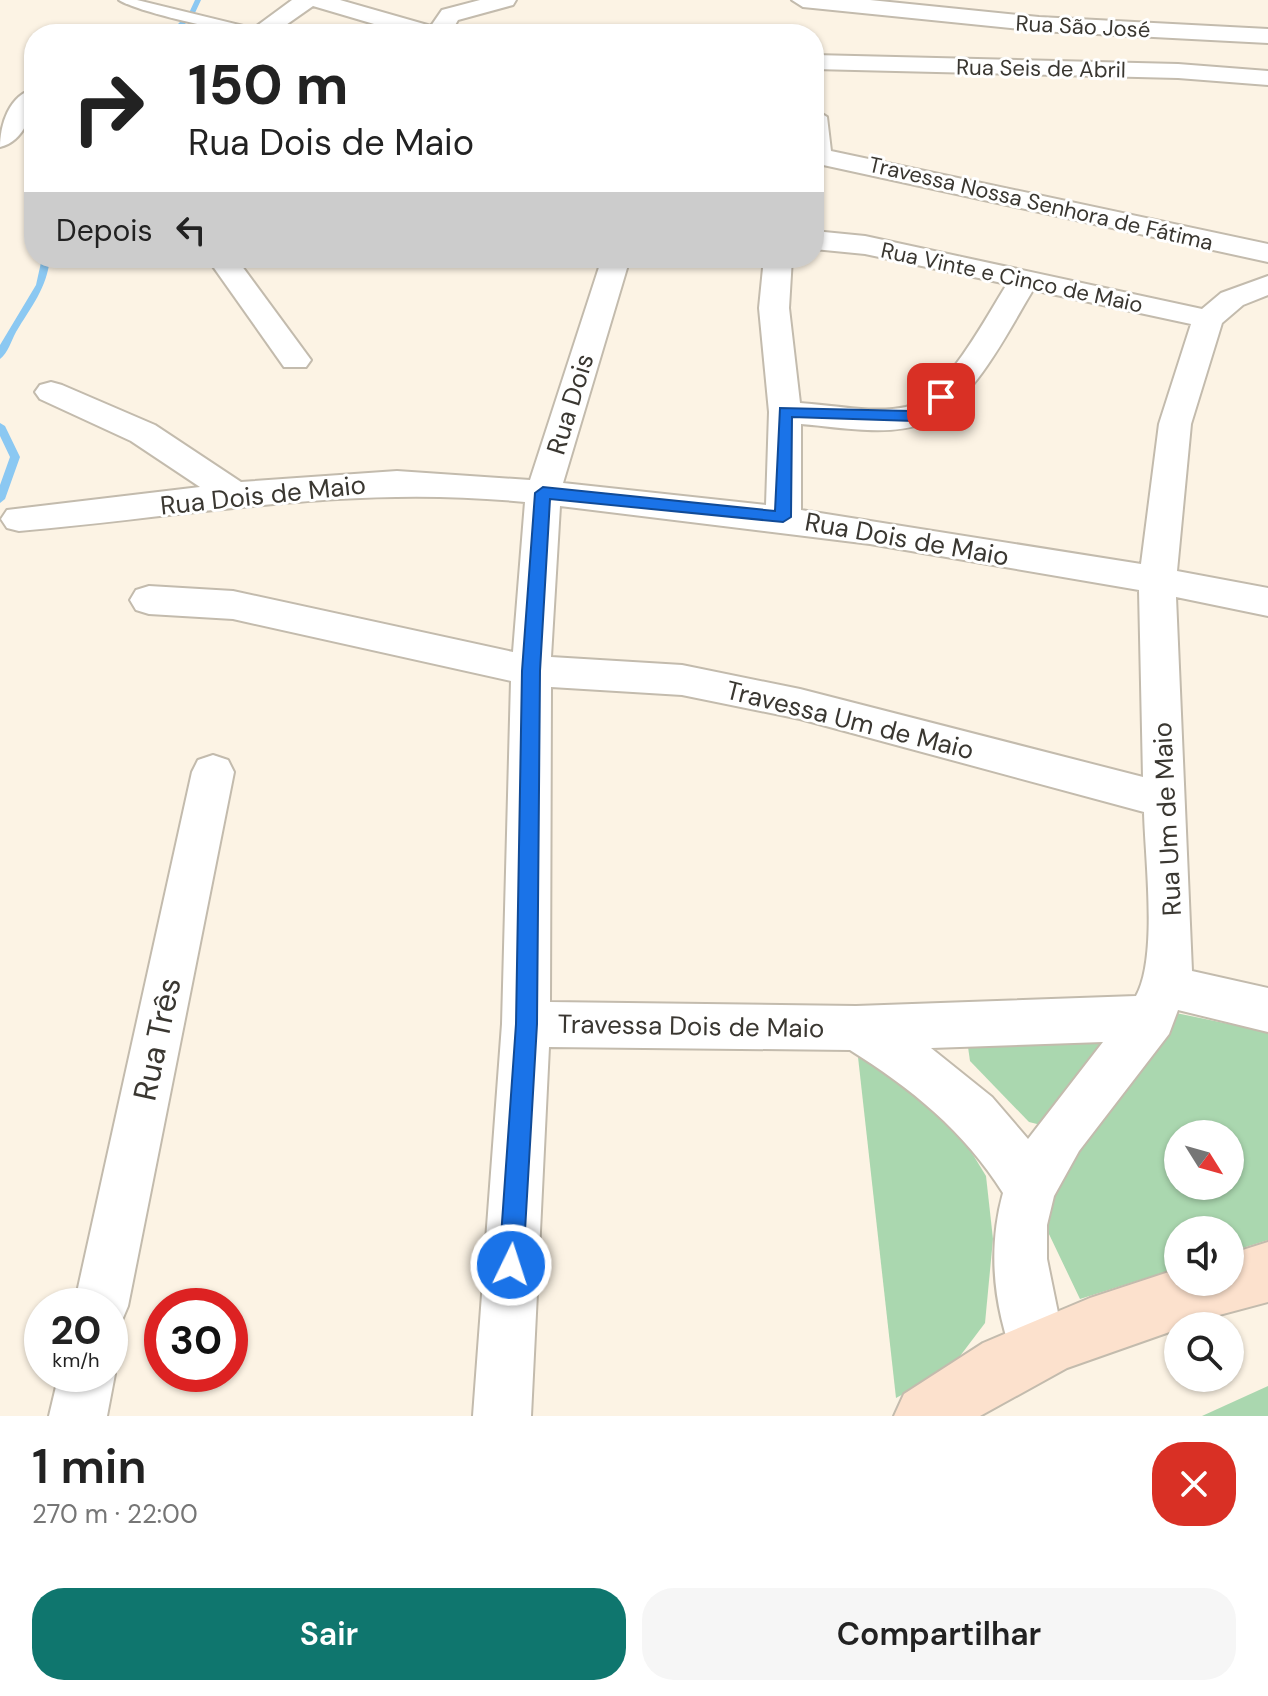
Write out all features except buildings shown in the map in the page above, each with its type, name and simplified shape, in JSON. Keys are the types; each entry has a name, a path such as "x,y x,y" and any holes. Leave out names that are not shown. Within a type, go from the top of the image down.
{"main road":[{"path":"926,1416 990,1371 1037,1347 1098,1324 1268,1272"}],"street":[{"path":"273,24 307,0"},
{"path":"316,0 401,24"},
{"path":"443,24 450,15 505,0"},
{"name":"Rua São José","path":"803,0 1039,24 1268,36"},
{"name":"Rua Seis de Abril","path":"824,62 1178,71 1268,78"},
{"path":"0,102 24,98"},
{"path":"0,139 24,109"},
{"name":"Travessa Nossa Senhora de Fátima","path":"824,157 1268,253"},
{"name":"Rua Vinte e Cinco de Maio","path":"824,241 865,245 1208,319"},
{"path":"228,268 295,360"},
{"name":"Rua Dois","path":"502,1416 526,1024 531,671 543,493 613,268"},
{"path":"777,268 774,308 785,412 783,517"},
{"path":"785,412 895,417 914,416 929,408 953,386 1025,280"},
{"path":"1208,319 1232,299 1268,285"},
{"name":"Rua Um de Maio","path":"1159,1002 1173,934 1157,582 1175,424 1208,319"},
{"path":"51,392 143,433 235,494"},
{"name":"Rua Dois de Maio","path":"19,519 103,513 235,494 398,483 543,493 783,517 1268,602"},
{"name":"Travessa Um de Maio","path":"149,600 233,605 531,671 682,680 771,698 1165,800"},
{"name":"Rua Três","path":"105,1288 213,772"},
{"path":"1037,1347 1025,1306 1017,1258 1020,1220 1029,1187 1072,1119 1159,1002"},
{"name":"Travessa Dois de Maio","path":"526,1024 856,1028 1159,1002 1268,1010"},
{"name":"Travessa Dois de Maio","path":"856,1028 917,1064 956,1094 1009,1152 1029,1187"},
{"path":"78,1416 83,1392"}],"lane":[{"path":"125,0 219,24"}],"green space":[{"path":"1176,1013 1268,1032 1268,1240 1244,1248 1244,1216 1164,1216 1164,1272 1080,1299 1048,1232 1052,1195 1067,1167 1147,1063"},
{"path":"1086,1031 1104,1046 1041,1125 1029,1122 970,1061 968,1047 974,1038"},
{"path":"858,1057 901,1082 956,1127 986,1176 993,1239 985,1323 951,1368 896,1398"},
{"path":"1268,1386 1268,1416 1202,1416"}],"waterway":[{"path":"182,24 192,14 198,0"},
{"path":"0,356 12,331 35,297 45,268"},
{"path":"0,426 15,457 0,499"}],"route":[{"path":"511,1265 526,1024 531,671 543,493 783,517 785,412 914,416 941,397"}]}
